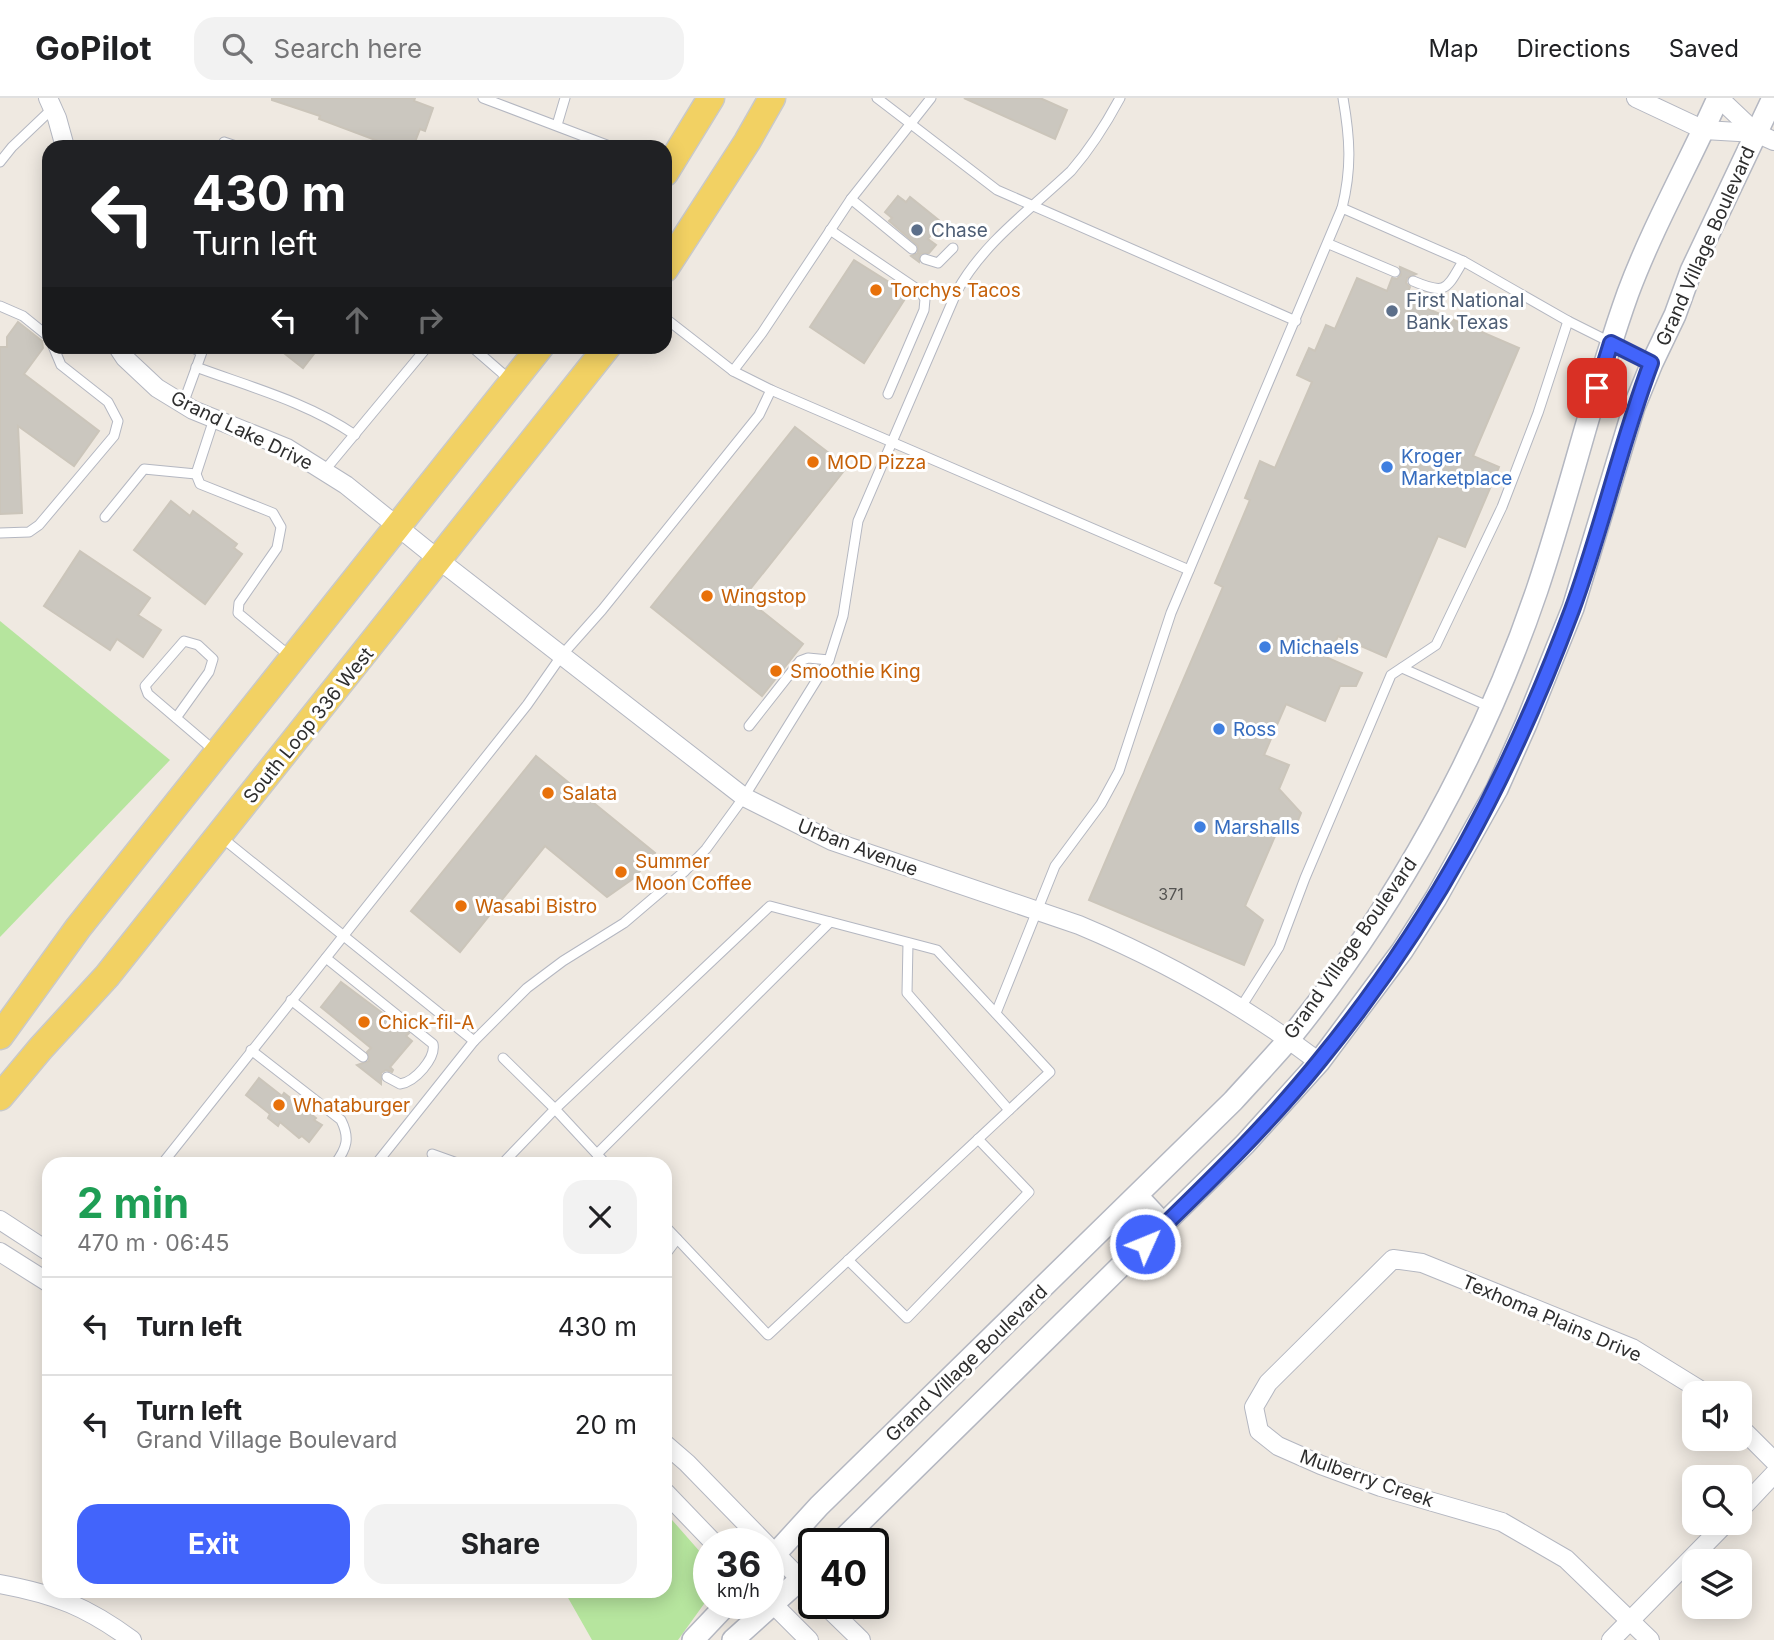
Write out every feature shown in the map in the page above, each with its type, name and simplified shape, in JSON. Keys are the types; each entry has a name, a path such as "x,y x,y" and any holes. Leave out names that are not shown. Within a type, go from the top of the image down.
{"main road":[{"path":"672,162 711,98"},
{"path":"672,258 772,98"},
{"path":"0,1036 78,928 535,354"},
{"name":"South Loop 336 West","path":"0,1097 107,976 602,354"}],"street":[{"path":"1636,98 1704,130 1765,137"},
{"path":"1719,98 1765,137"},
{"name":"Grand Village Boulevard","path":"784,1538 961,1369 1233,1101 1289,1039 1372,923 1405,872 1491,707 1537,590 1629,289 1719,98"},
{"name":"Grand Village Boulevard","path":"854,1528 1245,1144 1319,1062 1386,974 1437,898 1497,789 1526,724 1573,608 1634,407 1651,363 1675,315 1691,271 1765,137 1773,98"},
{"path":"50,103 63,140"},
{"name":"Grand Lake Drive","path":"122,354 157,388 183,404 287,448 325,470 439,560"},
{"name":"Urban Avenue","path":"439,560 744,797 832,841 1079,925 1154,958 1241,1007 1319,1062"},
{"path":"1491,707 1526,724"},
{"path":"1137,1196 1164,1225"},
{"path":"0,1220 42,1247"},
{"path":"0,1252 42,1279"},
{"name":"Texhoma Plains Drive","path":"1393,1259 1422,1263 1632,1348 1686,1381"},
{"name":"Mulberry Creek","path":"1393,1259 1268,1383 1254,1407 1259,1431 1278,1446 1321,1465 1381,1487 1502,1522 1566,1559 1650,1640"},
{"path":"961,1369 989,1396"},
{"path":"1752,1439 1774,1461"},
{"path":"672,1450 748,1528"},
{"path":"1752,1497 1774,1474"},
{"path":"672,1499 700,1528"},
{"path":"1611,1640 1714,1535"},
{"path":"0,1584 42,1593"},
{"path":"58,1598 81,1607 132,1640"},
{"path":"784,1615 809,1640"},
{"path":"693,1640 713,1619"},
{"path":"733,1640 754,1619"},
{"path":"839,1619 861,1640"}],"lane":[{"path":"483,98 510,102 594,140"},
{"path":"557,125 565,98"},
{"path":"877,98 997,190 1296,321"},
{"path":"733,371 762,333 851,199 931,98"},
{"path":"996,1013 1055,866 1101,804 1119,771 1158,651 1189,570 1329,244 1342,208 1350,167 1343,98"},
{"path":"382,1157 474,1041 527,988 563,961 624,923 685,870 706,849 744,797 829,660 843,616 858,521 965,277 995,240 1082,159 1099,136 1115,99"},
{"path":"0,162 50,103"},
{"path":"851,199 912,248"},
{"path":"1342,208 1464,261 1568,321 1651,363"},
{"path":"830,230 920,291 925,299 924,310 888,394"},
{"path":"1329,244 1395,272"},
{"path":"925,259 938,263 953,248"},
{"path":"1413,281 1434,290 1444,289 1464,261"},
{"path":"0,306 23,316 42,331"},
{"path":"1241,1007 1279,947 1305,878 1391,675 1436,645 1502,507 1538,413 1568,321"},
{"path":"672,323 733,371 771,390 1189,570"},
{"path":"0,533 29,532 39,525 114,436 118,421 108,402 61,365 56,354"},
{"path":"183,404 200,354"},
{"path":"325,470 421,354"},
{"path":"480,354 513,383"},
{"path":"196,368 306,407 329,417 355,435"},
{"path":"167,1157 527,705 562,655 602,610 759,415 771,390"},
{"path":"214,419 196,474 200,484 273,513 281,527 277,548 239,603 238,613 292,658"},
{"path":"105,517 144,469 196,474"},
{"path":"176,718 209,672 213,659 198,645 184,641 145,686 148,694 176,718 217,753"},
{"path":"749,726 800,661 808,658 829,660"},
{"path":"1402,668 1491,707"},
{"path":"219,836 474,1041"},
{"path":"509,1157 770,906 937,950 1050,1072 768,1335 672,1234"},
{"path":"597,1154 830,922"},
{"path":"908,943 907,993 1009,1110"},
{"path":"326,958 433,1044 435,1051 411,1080 400,1084 387,1077"},
{"path":"291,1000 363,1057"},
{"path":"251,1050 341,1120 347,1132 347,1141 340,1157"},
{"path":"503,1058 600,1157"},
{"path":"848,1260 907,1318 1029,1192 978,1139"},
{"path":"432,1154 440,1157"},
{"path":"672,1246 677,1239"}],"green space":[{"path":"0,621 170,760 0,937"},
{"path":"672,1520 693,1544 693,1619 678,1640 592,1640 568,1598 672,1598"}],"building":[{"path":"415,98 414,101 433,108 425,131 420,129 416,140 375,140 319,119 320,116 272,100"},
{"path":"964,98 1040,98 1067,110 1055,139"},
{"name":"Chase","path":"898,196 906,202 910,197 941,222 928,239 936,245 929,253 920,254 919,262 911,256 918,253 918,246 889,221 892,218 885,212"},
{"path":"854,260 908,294 864,363 810,327"},
{"path":"1400,267 1416,274 1407,278 1406,283 1410,287 1405,299 1519,348 1473,456 1499,467 1465,547 1438,536 1386,657 1338,636 1328,658 1362,673 1356,686 1340,686 1325,721 1286,704 1264,755 1289,765 1279,789 1301,813 1295,828 1281,822 1245,906 1263,920 1244,965 1089,900 1223,587 1215,583 1250,500 1245,498 1260,461 1275,468 1312,382 1297,375 1309,348 1315,351 1326,325 1335,329 1357,278 1387,291 1392,278 1397,279 1401,275"},
{"path":"18,322 42,341 42,349 24,374 99,431 74,466 18,426 22,513 0,514 0,347 7,347 7,337"},
{"path":"285,354 314,354 303,368"},
{"path":"795,427 847,467 744,597 803,644 762,696 651,607"},
{"path":"171,501 190,516 193,511 237,544 234,548 242,554 205,604 134,550"},
{"path":"80,551 150,598 138,615 161,630 143,657 117,639 110,650 44,606"},
{"path":"536,756 655,853 634,878 607,897 545,846 460,952 411,911"},
{"name":"Chick-fil-A","path":"341,982 409,1033 406,1036 412,1041 390,1067 392,1072 386,1070 381,1073 381,1084 357,1065 369,1061 367,1052 371,1048 321,1007"},
{"name":"Whataburger","path":"259,1078 282,1096 284,1093 322,1125 309,1142 302,1136 299,1138 280,1122 278,1126 268,1118 270,1114 246,1095"}],"place":[{"name":"Chase","path":"917,230"},
{"name":"Torchys Tacos","path":"876,290"},
{"name":"First National Bank Texas","path":"1392,311"},
{"name":"MOD Pizza","path":"813,462"},
{"name":"Kroger Marketplace","path":"1387,467"},
{"name":"Wingstop","path":"707,596"},
{"name":"Michaels","path":"1265,647"},
{"name":"Smoothie King","path":"776,671"},
{"name":"Ross","path":"1219,729"},
{"name":"Salata","path":"548,793"},
{"name":"Marshalls","path":"1200,827"},
{"name":"Summer Moon Coffee","path":"621,872"},
{"name":"Wasabi Bistro","path":"461,906"},
{"name":"Chick-fil-A","path":"364,1022"},
{"name":"Whataburger","path":"279,1105"}],"route":[{"path":"1145,1244 1245,1144 1319,1062 1361,1008 1437,898 1497,789 1573,608 1634,407 1651,363 1611,343 1597,388"}]}
